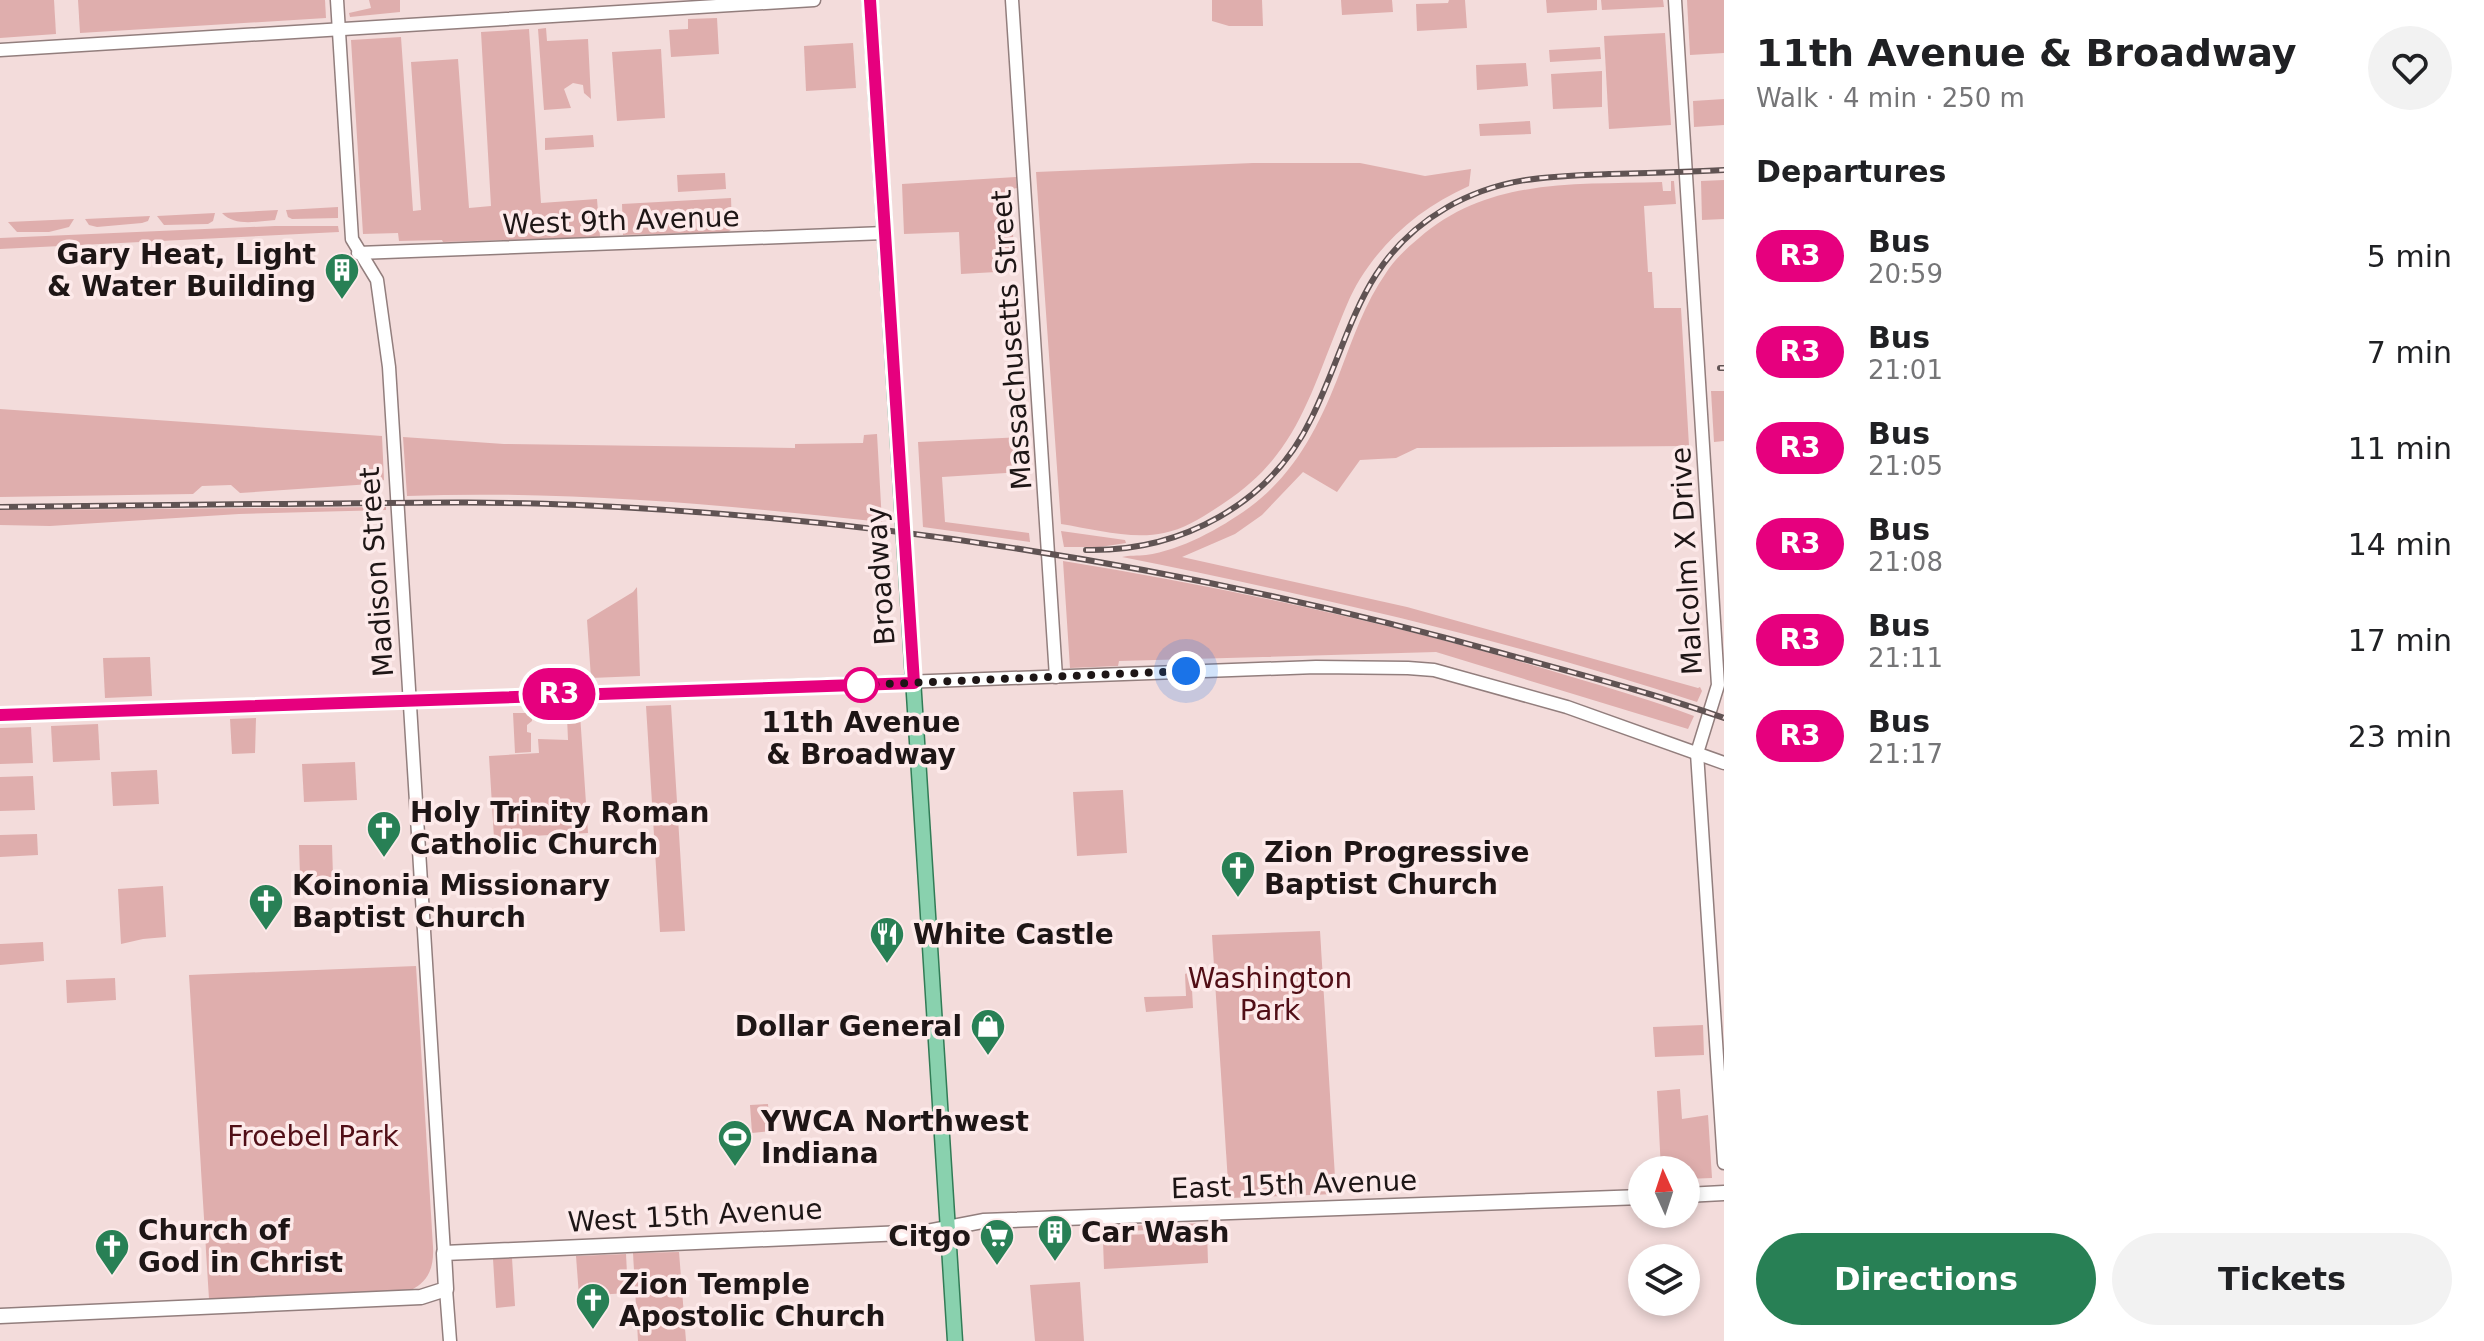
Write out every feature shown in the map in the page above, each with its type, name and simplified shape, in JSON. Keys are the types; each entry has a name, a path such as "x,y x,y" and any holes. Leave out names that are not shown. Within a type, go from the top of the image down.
{"main road":[{"name":"Broadway","path":"870,0 955,1341"},
{"path":"1700,1194 1724,1193"},
{"name":"East 15th Avenue","path":"947,1226 1001,1220 1628,1198"},
{"name":"West 15th Avenue","path":"444,1253 926,1232 947,1226"},
{"name":"Madison Street","path":"444,1253 446,1289"},
{"path":"0,1316 397,1300 446,1289"}],"street":[{"name":"Madison Street","path":"337,0 350,228 358,253 377,280 381,295 392,403 444,1253"},
{"path":"0,50 814,0"},
{"name":"Massachusetts Street","path":"1012,0 1056,677"},
{"name":"Malcolm X Drive","path":"1675,0 1718,685 1697,753 1724,1163"},
{"name":"West 9th Avenue","path":"358,253 885,233"},
{"path":"0,715 1316,667 1434,670 1567,707 1724,763"},
{"name":"Madison Street","path":"446,1289 450,1341"}],"green space":[{"path":"0,0 54,0 56,34 0,38"},
{"path":"78,0 325,0 326,18 80,33"},
{"path":"369,0 400,0 400,12 350,17 349,13 371,8"},
{"path":"1212,0 1262,0 1263,26 1229,26 1212,21"},
{"path":"1341,0 1392,0 1393,12 1342,15"},
{"path":"1449,0 1465,0 1467,28 1417,31 1416,4 1448,3"},
{"path":"1546,0 1597,0 1597,10 1547,13"},
{"path":"1601,0 1663,0 1664,7 1602,10"},
{"path":"1687,0 1724,0 1724,53 1690,55"},
{"path":"717,18 719,54 671,57 669,30 688,29 688,19"},
{"path":"546,28 547,41 588,39 591,99 584,93 583,85 573,83 564,89 571,108 544,110 538,29"},
{"path":"529,29 541,203 597,199 600,237 443,242 399,241 398,233 363,234 351,40 401,37 413,211 421,210 411,62 458,59 469,208 491,206 481,32"},
{"path":"1665,33 1671,125 1609,129 1604,36"},
{"path":"853,43 856,88 806,91 804,46"},
{"path":"1600,47 1601,59 1550,62 1549,50"},
{"path":"661,49 665,118 617,121 612,52"},
{"path":"1526,63 1528,86 1477,90 1476,65"},
{"path":"1602,71 1602,107 1553,109 1551,74"},
{"path":"1724,99 1724,125 1694,127 1693,101"},
{"path":"1530,121 1531,134 1480,136 1479,124"},
{"path":"593,135 594,147 545,150 545,138"},
{"path":"1253,163 1360,163 1425,176 1471,169 1469,186 1407,224 1370,264 1350,297 1296,426 1267,467 1247,486 1195,521 1164,533 1126,535 1061,524 1036,172"},
{"path":"725,173 726,189 678,192 677,175"},
{"path":"1016,177 1017,188 1012,189 1014,271 961,274 959,232 904,234 902,184"},
{"path":"1724,180 1724,219 1702,220 1701,181"},
{"path":"1671,181 1674,181 1676,204 1644,206 1648,272 1652,272 1654,308 1681,308 1689,446 1417,448 1396,458 1360,460 1337,492 1303,472 1262,515 1235,534 1182,557 1407,607 1700,687 1702,691 1697,702 1484,639 1267,587 1122,557 1160,552 1201,537 1250,507 1281,479 1315,429 1360,321 1379,284 1405,250 1446,218 1474,204 1534,188 1662,182 1663,191 1671,191"},
{"path":"731,198 732,229 728,232 623,235 622,204"},
{"path":"338,207 338,218 292,219 286,210"},
{"path":"278,210 275,220 254,222 240,222 222,213"},
{"path":"215,213 213,221 208,224 164,225 157,216"},
{"path":"150,216 148,221 142,223 97,227 89,225 85,219"},
{"path":"74,219 69,227 49,232 17,232 8,222"},
{"path":"338,226 339,232 0,249 0,238"},
{"path":"1711,391 1724,391 1724,441 1714,442"},
{"path":"0,409 382,436 384,480 371,484 240,493 231,485 202,486 193,494 0,497"},
{"path":"877,434 882,522 585,497 407,496 403,437 504,444 795,448 795,444 863,443 864,435"},
{"path":"1023,437 1024,472 942,477 945,522 1029,533 1030,542 923,527 918,442"},
{"path":"386,507 386,510 239,514 50,526 0,525 0,510"},
{"path":"1061,531 1125,540 1126,543 1064,547"},
{"path":"1063,561 1192,584 1383,625 1510,659 1694,716 1688,729 1436,652 1119,661 1118,666 1070,668"},
{"path":"637,587 640,676 591,678 587,620"},
{"path":"150,657 152,696 105,698 103,658"},
{"path":"671,705 685,931 660,932 646,706"},
{"path":"577,708 580,714 588,833 494,838 489,756 539,753 538,739 568,740 567,717 563,709"},
{"path":"513,713 532,713 532,721 527,725 527,732 531,733 531,752 515,753"},
{"path":"256,718 255,753 232,754 230,719"},
{"path":"98,724 100,760 53,762 51,726"},
{"path":"31,727 33,763 0,764 0,728"},
{"path":"355,762 357,800 304,802 302,764"},
{"path":"157,770 159,804 113,806 111,772"},
{"path":"33,776 35,810 0,811 0,777"},
{"path":"1123,790 1127,853 1077,856 1073,792"},
{"path":"37,834 38,855 0,857 0,835"},
{"path":"299,845 332,845 333,877 300,877"},
{"path":"163,886 166,937 121,944 118,889"},
{"name":"Washington Park","path":"1320,931 1336,1194 1229,1198 1212,935"},
{"path":"43,942 44,961 0,965 0,944"},
{"name":"Froebel Park","path":"416,966 433,1247 433,1261 426,1278 411,1290 209,1299 189,975"},
{"path":"1191,971 1193,1008 1146,1012 1144,997 1186,996 1185,974"},
{"path":"115,978 116,1000 67,1003 66,980"},
{"path":"1703,1025 1704,1055 1655,1057 1653,1027"},
{"path":"1680,1089 1682,1119 1708,1115 1712,1178 1700,1178 1700,1156 1660,1156 1657,1091"},
{"path":"768,1104 770,1131 752,1133 750,1105"},
{"path":"1207,1223 1207,1228 1125,1231 1124,1226"},
{"path":"1207,1231 1208,1263 1104,1269 1103,1241 1108,1236"},
{"path":"679,1252 686,1341 638,1341 633,1253"},
{"path":"626,1254 628,1293 579,1296 576,1256"},
{"path":"512,1258 515,1306 496,1308 493,1259"},
{"path":"1080,1282 1084,1341 1035,1341 1030,1285"}],"railway":[{"path":"1086,550 1156,542 1188,532 1248,498 1273,475 1312,417 1361,301 1376,275 1417,228 1446,208 1485,190 1525,180 1724,170"},
{"path":"0,507 417,503 579,505 814,522 930,536 1046,553 1277,597 1505,654 1724,718"}],"bus line":[{"name":"R3","path":"0,715 914,683 870,0"}],"place":[{"name":"Gary Heat, Light & Water Building","path":"342,301"},
{"name":"11th Avenue & Broadway","path":"861,685"},
{"name":"Holy Trinity Roman Catholic Church","path":"384,859"},
{"name":"Zion Progressive Baptist Church","path":"1238,899"},
{"name":"Koinonia Missionary Baptist Church","path":"266,932"},
{"name":"White Castle","path":"887,965"},
{"name":"Dollar General","path":"988,1057"},
{"name":"YWCA Northwest Indiana","path":"735,1168"},
{"name":"Car Wash","path":"1055,1263"},
{"name":"Citgo","path":"997,1267"},
{"name":"Church of God in Christ","path":"112,1277"},
{"name":"Zion Temple Apostolic Church","path":"593,1331"}],"route":[{"path":"861,685 1186,671"}]}
